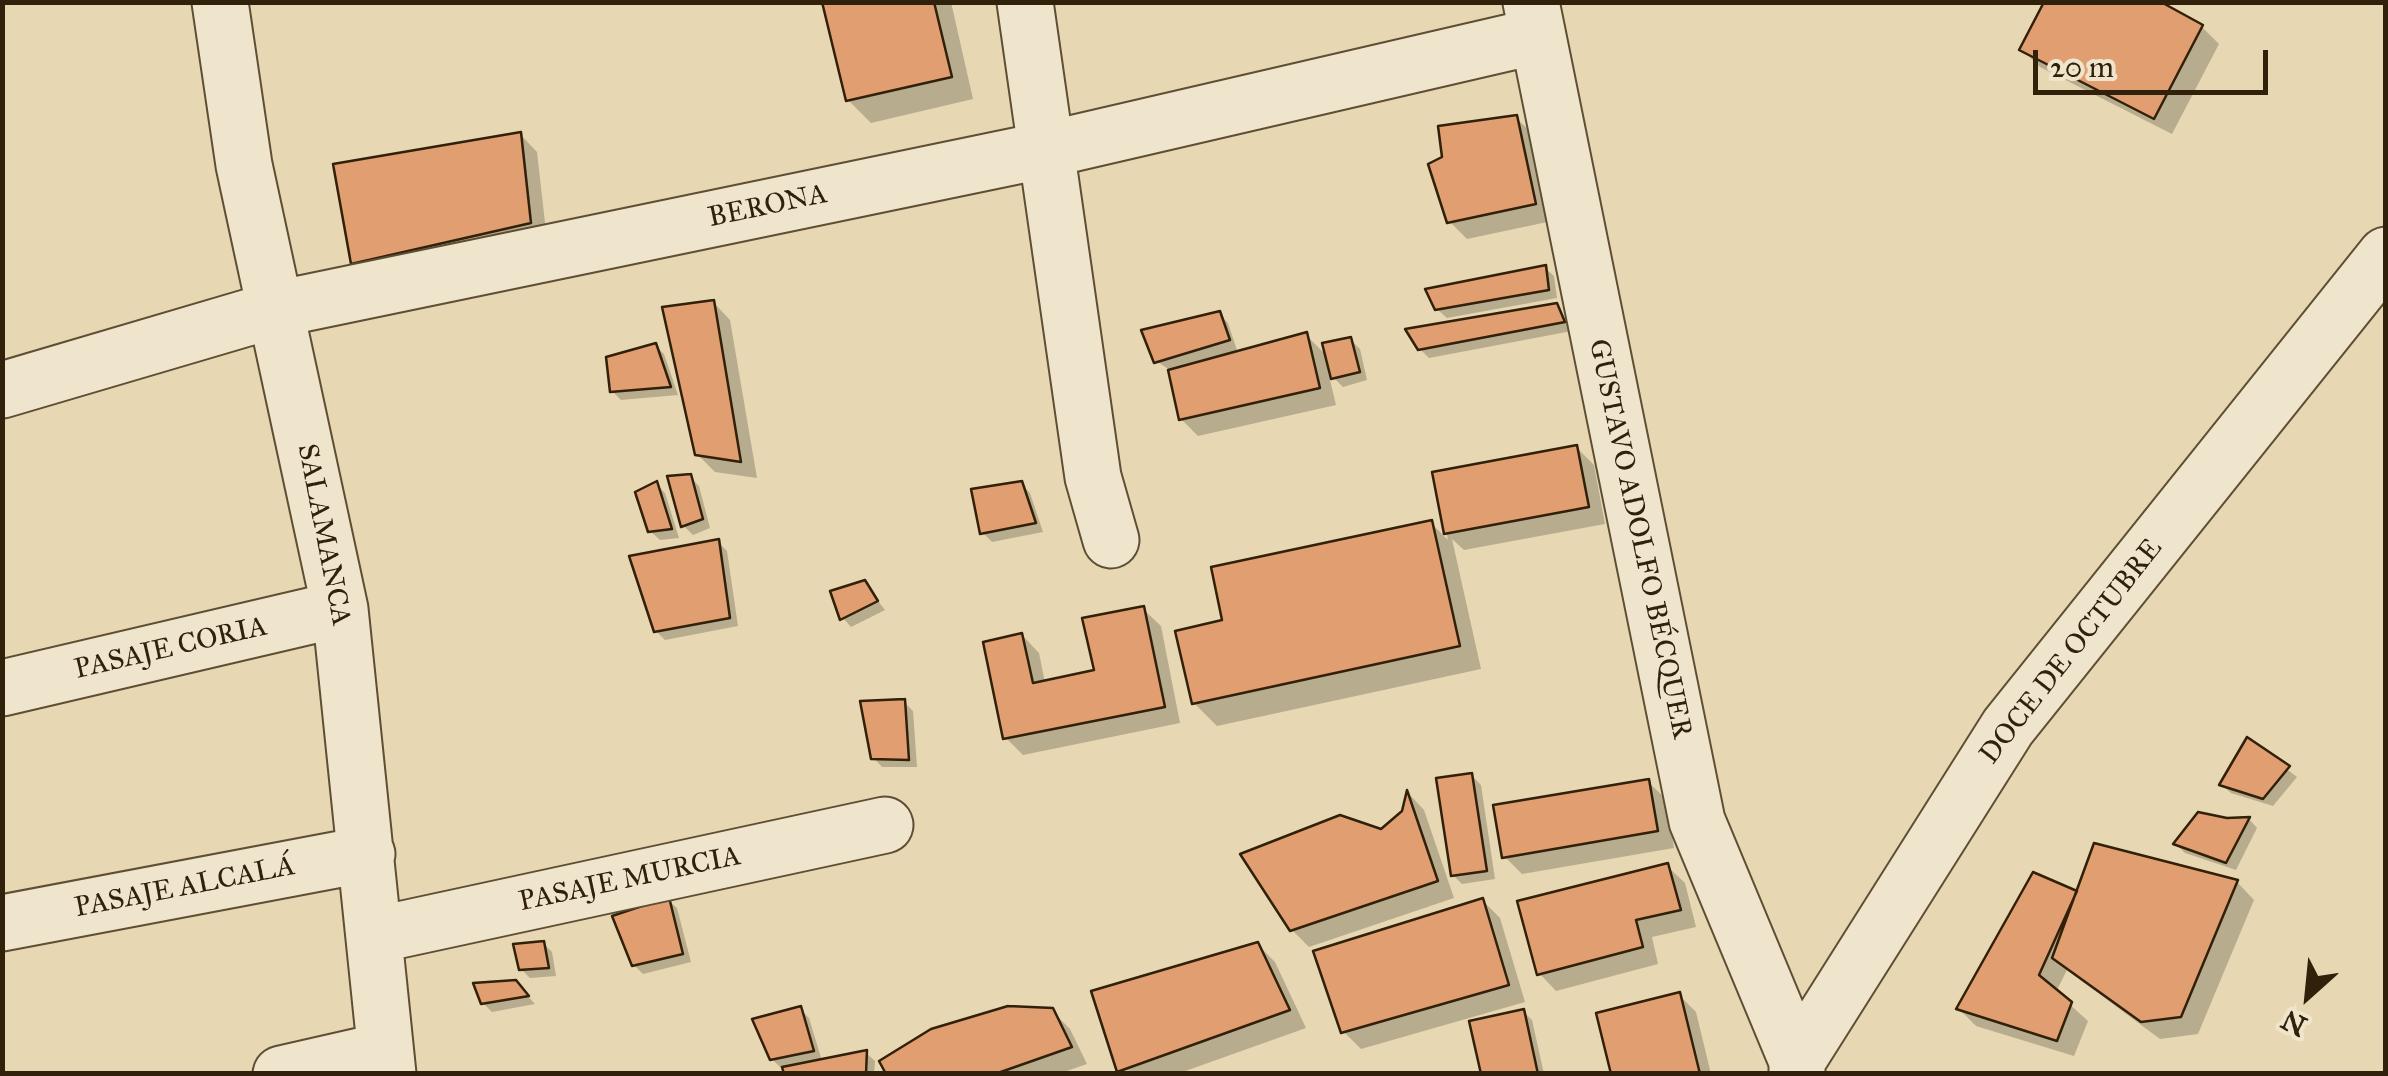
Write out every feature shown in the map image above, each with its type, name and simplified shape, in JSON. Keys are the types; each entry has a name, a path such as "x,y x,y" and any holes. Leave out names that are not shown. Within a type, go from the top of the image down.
{"street":[{"name":"SALAMANCA","path":"220,2 244,165 340,609 368,854 385,1062"},
{"path":"1025,2 1093,477 1111,540"},
{"name":"BERONA","path":"2,390 276,309 1044,150 1534,20"},
{"name":"GUSTAVO ADOLFO BÉCQUER","path":"1534,20 1697,821 1797,1067"},
{"name":"DOCE DE OCTUBRE","path":"1797,1067 2008,727 2386,256"},
{"name":"PASAJE CORIA","path":"2,688 340,609"},
{"name":"PASAJE MURCIA","path":"376,935 885,825"},
{"name":"PASAJE ALCALÁ","path":"2,923 368,854"},
{"path":"281,1074 385,1062"}],"building":[{"path":"822,2 934,2 952,77 846,101"},
{"path":"2044,2 2161,2 2203,25 2154,119 2019,50"},
{"path":"1517,115 1536,204 1447,223 1428,164 1442,157 1438,126"},
{"path":"521,132 531,223 351,264 333,164"},
{"path":"1546,265 1549,290 1435,310 1425,289"},
{"path":"714,300 741,462 695,455 662,307"},
{"path":"1557,303 1565,322 1418,350 1405,329"},
{"path":"1220,311 1230,340 1154,363 1141,330"},
{"path":"1307,332 1320,388 1179,420 1168,370"},
{"path":"1351,337 1360,372 1331,379 1322,343"},
{"path":"656,343 671,387 610,392 606,357"},
{"path":"1577,445 1589,507 1444,534 1432,472"},
{"path":"691,474 703,519 681,527 667,476"},
{"path":"657,481 672,529 648,532 635,492"},
{"path":"1022,481 1036,523 980,534 971,489"},
{"path":"1432,520 1460,646 1192,704 1175,631 1222,620 1211,567"},
{"path":"719,539 730,618 654,632 629,556"},
{"path":"865,580 878,601 840,620 830,591"},
{"path":"1144,606 1165,707 1003,739 983,642 1022,633 1033,683 1094,670 1082,618"},
{"path":"905,699 909,760 871,759 860,701"},
{"path":"2247,737 2290,766 2263,799 2219,785"},
{"path":"1472,773 1487,871 1451,876 1436,778"},
{"path":"1649,779 1658,831 1502,858 1493,805"},
{"path":"1407,790 1438,881 1290,931 1240,854 1340,815 1381,829 1402,811"},
{"path":"2198,812 2227,818 2250,817 2226,863 2173,844"},
{"path":"2094,843 2238,880 2181,1017 2141,1022 2052,958"},
{"path":"1668,863 1681,910 1636,920 1643,947 1537,975 1517,901"},
{"path":"2033,872 2077,891 2039,975 2072,1002 2057,1041 1956,1009"},
{"path":"669,897 683,954 632,966 612,916"},
{"path":"1483,898 1509,985 1341,1033 1313,951"},
{"path":"544,941 549,968 519,970 513,944"},
{"path":"1258,942 1290,1010 1117,1072 1091,991"},
{"path":"516,980 529,996 481,1004 473,983"},
{"path":"1680,992 1700,1074 1611,1074 1596,1013"},
{"path":"801,1006 814,1051 770,1060 752,1019"},
{"path":"1008,1006 1053,1008 1072,1047 995,1074 886,1074 879,1061 931,1029"},
{"path":"1524,1009 1538,1074 1481,1074 1469,1021"},
{"path":"867,1050 866,1074 784,1074 782,1067"}]}
